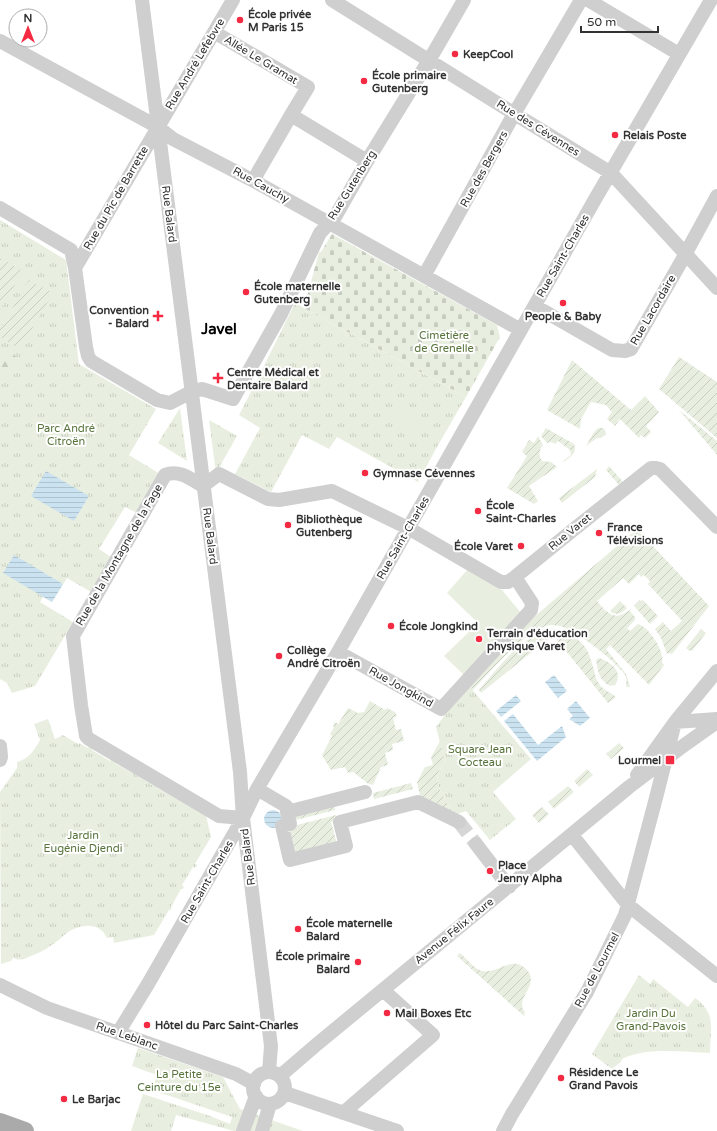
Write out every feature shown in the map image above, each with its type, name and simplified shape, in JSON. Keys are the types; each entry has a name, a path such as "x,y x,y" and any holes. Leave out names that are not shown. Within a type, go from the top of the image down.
{"main road":[{"path":"0,1122 25,1131"}],"street":[{"name":"Rue Balard","path":"142,0 240,772 244,818 275,1074"},
{"name":"Rue André Lefebvre","path":"158,127 233,0"},
{"name":"Rue des Cévennes","path":"332,0 611,173 717,288"},
{"name":"Rue des Bergers","path":"424,276 514,114 581,0"},
{"path":"588,0 679,54"},
{"name":"Rue Saint-Charles","path":"118,1033 244,818 257,789 338,652 711,0"},
{"name":"Rue Gutenberg","path":"191,392 202,389 232,399 281,314 320,233 335,217 367,161 434,52 460,2"},
{"name":"Allée Le Gramat","path":"214,32 308,88 291,115"},
{"name":"Rue Cauchy","path":"0,41 158,127 173,139 254,181 521,330"},
{"path":"254,181 291,115 367,161"},
{"name":"Rue du Pic de Barrette","path":"75,268 158,127"},
{"name":"Rue Lacordaire","path":"535,306 612,350 625,352 631,349 686,254 717,196"},
{"path":"0,208 71,250 75,268 86,347 91,361 157,400 170,402 191,392"},
{"name":"Rue Varet","path":"203,486 219,474 268,499 279,500 332,491 408,528 501,582 508,582 515,577 651,468 660,469 717,527"},
{"name":"Rue de la Montagne de la Fage","path":"203,486 184,474 170,473 165,475 75,632 73,642 81,706 87,737 219,816 244,818"},
{"name":"Rue Jongkind","path":"338,652 441,709 531,610 532,603 515,577"},
{"name":"Rue de Lourmel","path":"503,1131 586,992 625,915 675,722 717,671"},
{"name":"Avenue Félix Faure","path":"632,785 675,722 717,721"},
{"name":"Avenue Félix Faure","path":"275,1074 383,990 632,785 717,721"},
{"path":"675,722 682,728 683,746"},
{"path":"0,746 2,757 0,760"},
{"path":"632,785 657,794"},
{"path":"257,789 286,806 288,818"},
{"path":"365,792 288,818 282,826 290,860 346,846 340,822 418,802 459,822"},
{"path":"572,835 628,905 717,976"},
{"path":"476,844 509,887"},
{"name":"Rue Leblanc","path":"0,985 47,1008 236,1074 255,1090"},
{"path":"343,1113 433,1035 383,990"},
{"path":"243,1131 258,1077 264,1073 275,1074 284,1082 286,1087 285,1093 279,1101 270,1104 263,1103 255,1090"},
{"path":"285,1093 397,1131"},
{"path":"262,1131 270,1104"}],"green space":[{"name":"Parc André Citroën","path":"0,220 66,260 79,364 156,409 129,455 160,474 137,513 125,507 99,549 111,557 91,592 67,578 52,602 43,597 40,602 73,622 35,686 12,693 7,683 0,679"},
{"name":"Cimetière de Grenelle","path":"332,234 497,325 500,337 466,397 304,308 319,252 321,252"},
{"path":"0,258 23,271 0,310"},
{"path":"29,280 53,293 20,349 0,337 0,329"},
{"path":"295,303 466,397 418,482 337,437 329,449 302,435 271,492 235,474 260,428 239,415"},
{"path":"0,347 17,357 4,379 0,377"},
{"path":"679,357 717,382 717,438 659,389"},
{"path":"572,360 631,410 645,396 659,412 646,426 651,432 645,438 641,435 639,438 620,419 615,426 607,419 612,412 606,405 591,402 581,419 580,429 547,410"},
{"path":"397,405 422,418 419,423 422,425 419,430 416,428 413,433 389,419 392,414 389,413 392,408 395,409"},
{"path":"180,408 187,461 158,443"},
{"path":"679,410 717,441 717,455"},
{"path":"209,420 237,436 216,473"},
{"path":"546,428 574,444 574,452 571,456 564,462 563,461 571,455 570,450 558,441 555,444 551,442 547,443 541,436"},
{"path":"598,428 603,428 606,434 601,438 597,438 586,446 594,432"},
{"path":"538,436 543,445 540,453 542,461 551,462 557,467 529,486 538,501 534,504 507,488 527,456 522,452 529,440 534,443"},
{"path":"609,466 623,482 619,485 606,470"},
{"path":"597,469 595,477 562,503 559,498"},
{"path":"637,529 709,606 672,654 667,654 661,638 655,629 663,622 671,631 682,621 648,584 650,581 644,575 641,577 639,574 629,584 623,578 597,601 604,609 615,616 624,614 629,610 635,617 635,620 627,628 630,631 638,624 642,626 647,630 659,646 664,665 649,685 610,645 606,649 626,674 630,687 626,687 625,675 606,656 573,632 554,625 534,632 522,640 473,690 470,687 527,623"},
{"name":"Terrain d'éducation physique Varet","path":"467,570 502,590 521,613 464,675 444,656 478,623 447,593"},
{"path":"640,600 643,600 658,616 650,624 634,606"},
{"path":"620,601 627,608 621,613 612,613 610,611"},
{"path":"551,629 561,630 581,642 589,654 598,682 603,688 616,697 608,703 553,635 481,693 479,690 511,654 529,639"},
{"path":"701,629 706,633 692,651 690,651 686,648"},
{"path":"599,658 608,662 615,668 618,676 615,685 610,686 606,684 601,678 598,672 596,660"},
{"name":"Square Jean Cocteau","path":"470,687 531,759 493,792 516,819 490,840 466,811 455,815 443,796 438,783 440,770 445,763 436,727 447,712"},
{"path":"370,701 385,710 387,708 395,712 397,716 393,718 396,730 401,729 404,741 392,744 393,750 385,753 388,765 381,767 373,785 367,783 353,772 348,773 345,767 331,770 322,755 332,736 330,734 335,722 338,724 348,708 358,713 364,712"},
{"name":"Jardin Eugénie Djendi","path":"48,719 55,739 63,735 78,744 79,743 88,748 90,746 93,748 92,750 110,761 112,759 115,763 132,773 133,771 137,773 136,775 152,785 158,786 157,788 206,815 211,837 195,864 197,865 195,868 193,867 182,885 184,887 181,889 171,907 172,908 169,910 154,935 114,943 113,937 107,938 100,929 85,926 69,932 39,953 22,959 13,958 11,961 1,964 0,792 17,768 17,762 25,759 33,751 40,740 34,724"},
{"path":"440,741 445,763 440,769 438,782 443,796 455,815 421,800 417,782 425,767 433,765 431,757"},
{"path":"619,743 624,748 611,759 606,754"},
{"path":"587,769 593,775 579,787 574,781"},
{"path":"411,783 413,789 374,799 373,793"},
{"path":"568,786 574,792 554,809 548,802"},
{"path":"334,805 335,810 296,820 295,815"},
{"path":"542,807 549,814 539,823 532,815"},
{"path":"336,815 337,820 331,822 337,844 296,854 289,827"},
{"path":"460,953 473,966 482,971 494,970 510,964 520,965 526,969 531,980 530,986 522,1002 522,1007 525,1012 524,1016 457,956"},
{"name":"Jardin Du Grand-Pavois","path":"639,975 650,984 653,979 688,1007 695,998 702,1004 707,1010 711,1022 710,1053 665,1051 642,1053 622,1059 621,1062 612,1069 592,1054"},
{"name":"La Petite Ceinture du 15e","path":"138,1048 223,1077 240,1109 303,1131 234,1131 176,1115 171,1131 131,1131 143,1094 230,1124 232,1117 152,1090 157,1075 132,1066"}],"water":[{"path":"46,471 89,496 74,521 31,496"},
{"path":"14,555 63,584 52,602 3,573"},
{"path":"554,675 567,691 558,698 545,682"},
{"path":"516,695 521,701 501,717 496,711"},
{"path":"576,701 590,718 580,726 569,719 573,716 567,709"},
{"path":"513,714 538,745 562,726 566,737 537,761 504,721"},
{"path":"273,810 279,813 282,819 279,825 273,828 267,825 264,819 267,813"}],"tunnel":[{"path":"459,822 476,844"}],"place":[{"name":"École privée M Paris 15","path":"240,20"},
{"name":"KeepCool","path":"455,54"},
{"name":"École primaire Gutenberg","path":"364,81"},
{"name":"Relais Poste","path":"615,135"},
{"name":"École maternelle Gutenberg","path":"246,292"},
{"name":"People & Baby","path":"563,303"},
{"name":"Convention - Balard","path":"158,316"},
{"name":"Centre Médical et Dentaire Balard","path":"218,378"},
{"name":"Gymnase Cévennes","path":"365,473"},
{"name":"École Saint-Charles","path":"478,511"},
{"name":"Bibliothèque Gutenberg","path":"288,525"},
{"name":"France Télévisions","path":"599,533"},
{"name":"École Varet","path":"521,546"},
{"name":"École Jongkind","path":"391,626"},
{"name":"Terrain d'éducation physique Varet","path":"479,639"},
{"name":"Collège André Citroën","path":"279,656"},
{"name":"Lourmel","path":"670,760"},
{"name":"Place Jenny Alpha","path":"490,871"},
{"name":"École maternelle Balard","path":"298,929"},
{"name":"École primaire Balard","path":"358,962"},
{"name":"Mail Boxes Etc","path":"387,1013"},
{"name":"Hôtel du Parc Saint-Charles","path":"147,1025"},
{"name":"Résidence Le Grand Pavois","path":"561,1078"},
{"name":"Le Barjac","path":"64,1099"}],"district":[{"name":"Javel","path":"219,329"}]}
